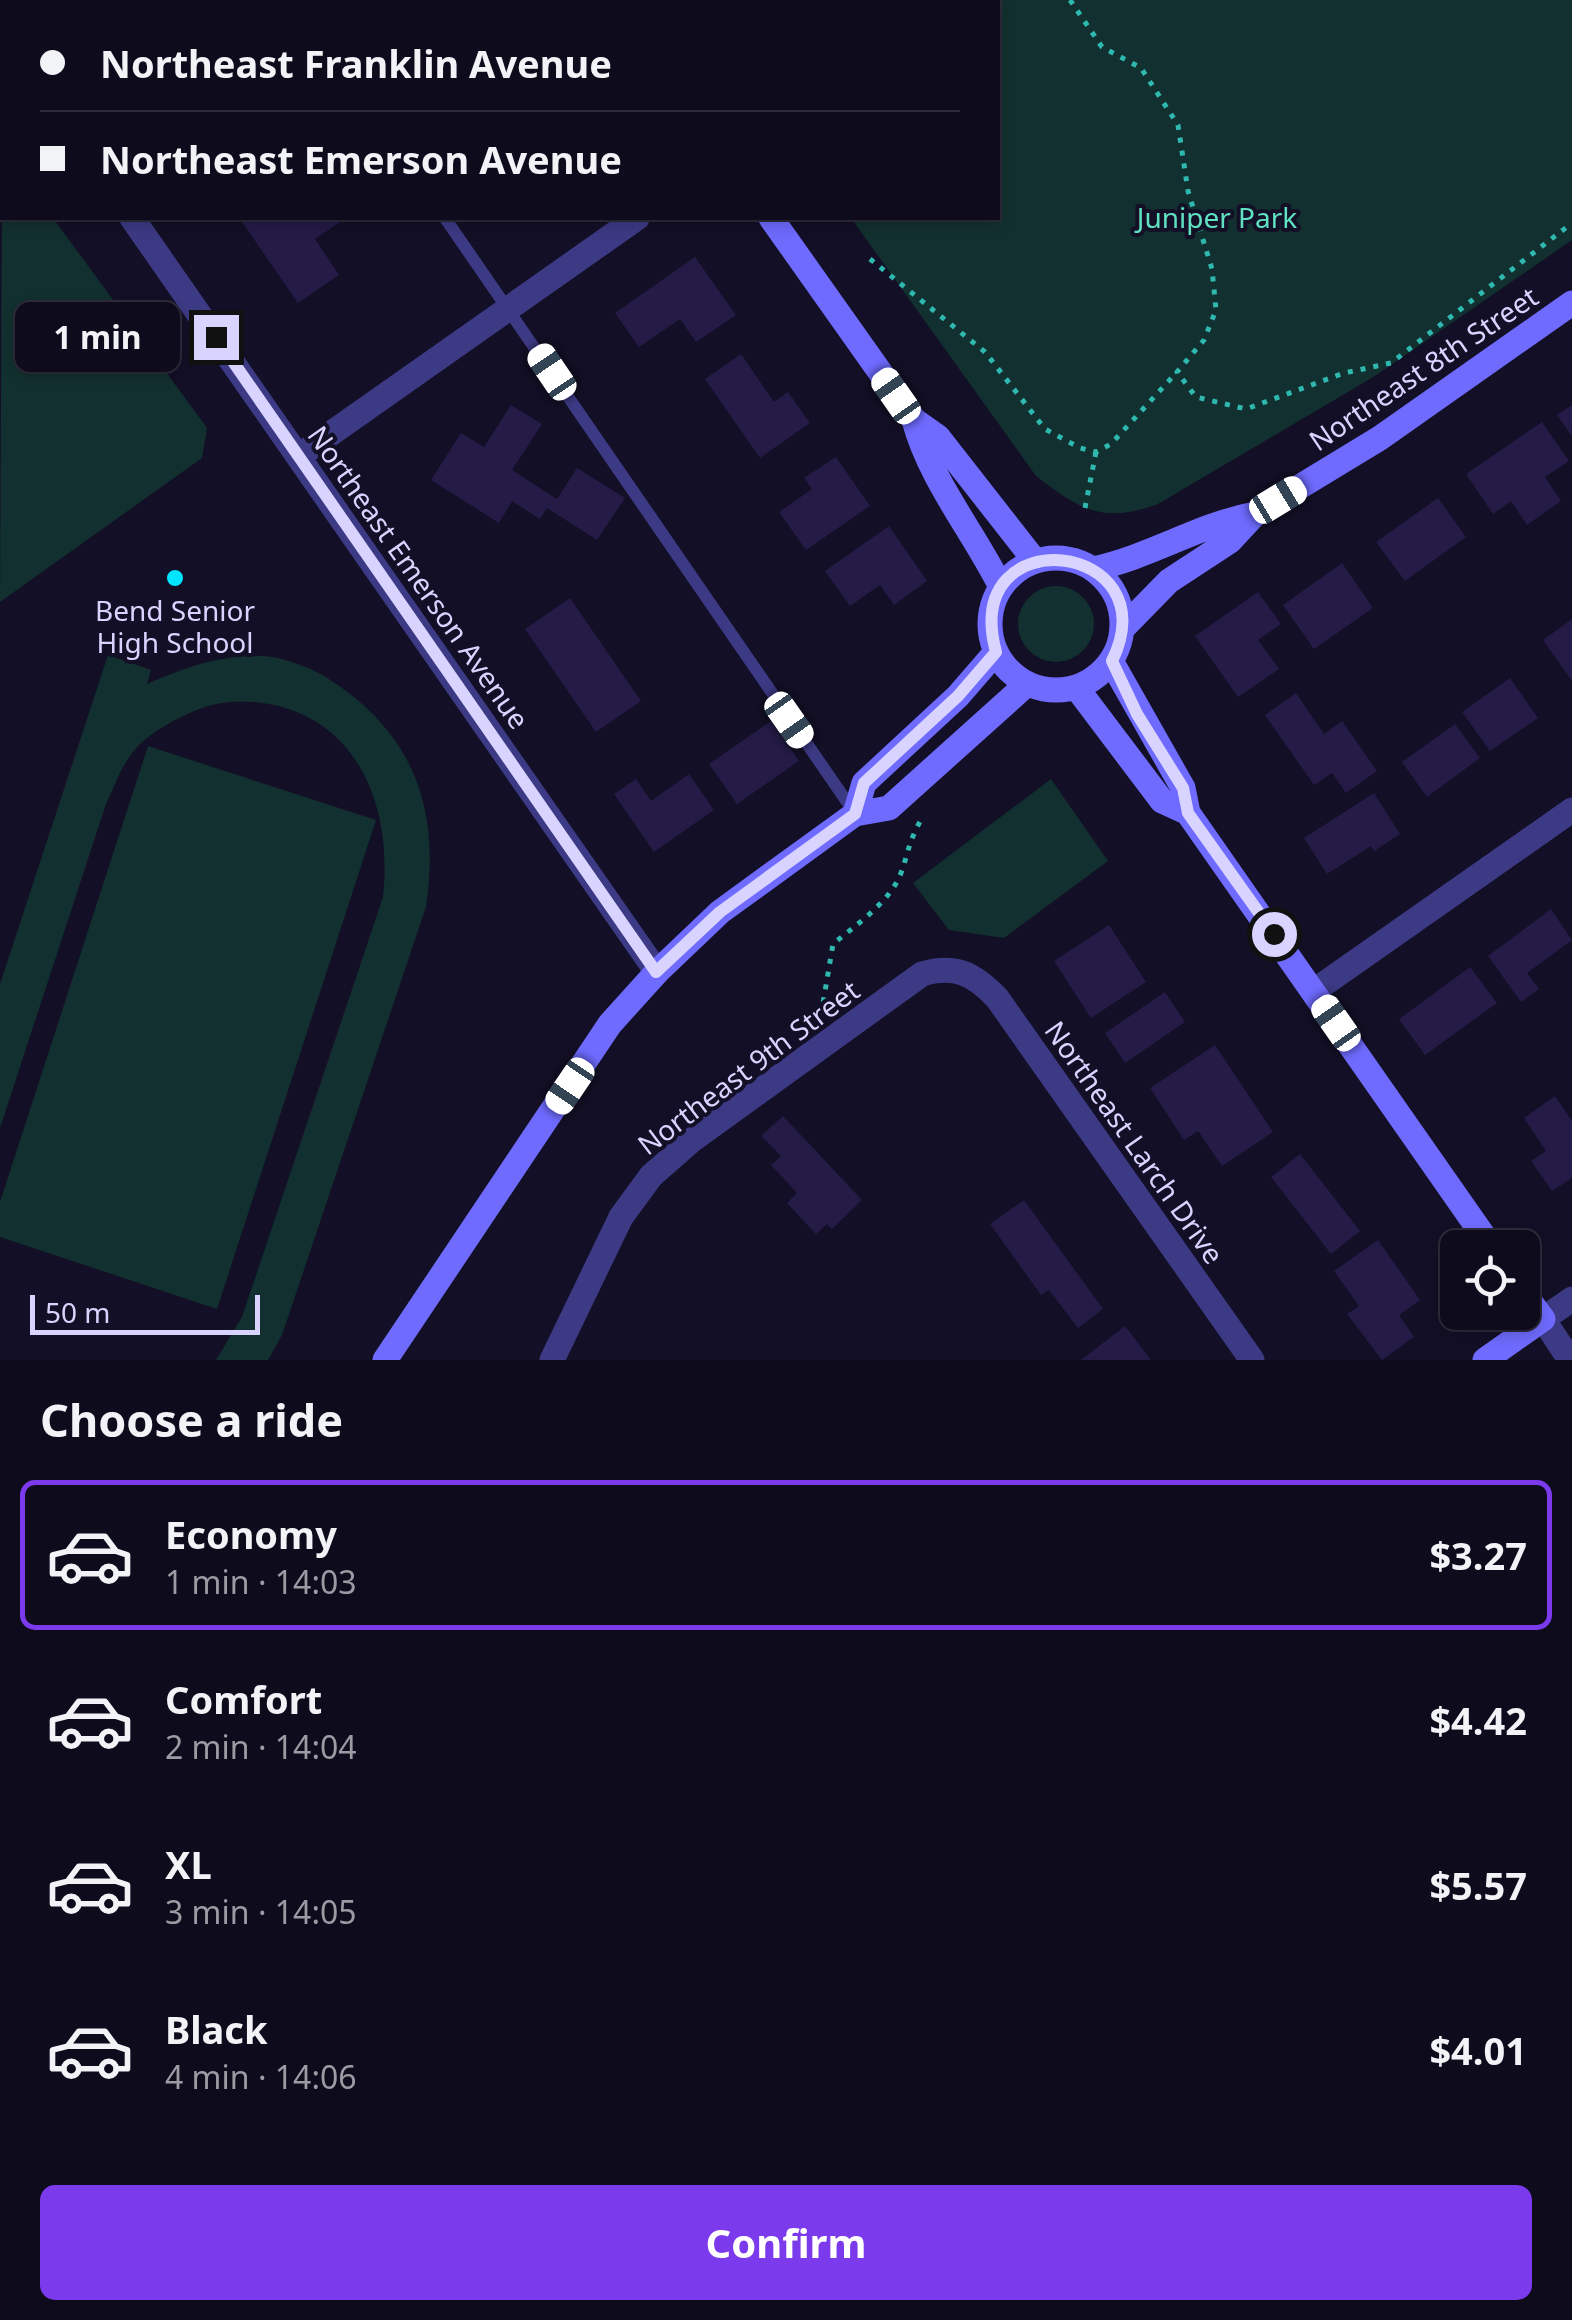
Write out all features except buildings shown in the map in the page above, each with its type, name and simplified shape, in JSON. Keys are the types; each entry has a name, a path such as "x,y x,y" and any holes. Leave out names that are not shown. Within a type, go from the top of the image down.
{"street":[{"name":"Northeast Emerson Avenue","path":"133,220 656,972"},
{"path":"299,456 634,220"},
{"path":"772,220 914,420 938,437 1035,561"},
{"name":"Northeast 8th Street","path":"1122,629 1169,581 1230,542 1255,514 1380,438 1572,303"},
{"path":"914,420 923,454 976,536 1001,587"},
{"name":"Northeast 8th Street","path":"1093,569 1128,562 1216,522 1255,514"},
{"path":"1055,558 1093,569 1116,596 1122,629 1112,661 1096,677 1076,688 1060,690 1027,684 996,652 990,630 992,607 1001,587 1035,561 1055,558"},
{"path":"855,814 864,783 958,696 996,652"},
{"path":"1112,661 1137,714 1183,788 1188,813 1480,1230"},
{"path":"385,1360 610,1024 656,972 720,912 855,814 889,808 1027,684"},
{"path":"1076,688 1162,801 1188,813"},
{"path":"1314,991 1572,810"},
{"name":"Northeast 9th Street","path":"552,1360 621,1217 651,1176 692,1140 922,974 943,968 958,970"},
{"name":"Northeast Larch Drive","path":"958,970 979,980 997,998 1252,1360"},
{"path":"1485,1360 1572,1299"},
{"path":"1540,1317 1570,1360"}],"lane":[{"path":"446,220 855,814"}],"path":[{"path":"1070,0 1102,47 1140,68 1178,124 1188,191 1212,269 1216,310 1204,340 1135,422 1096,452 1085,508"},
{"path":"1177,372 1196,397 1246,409 1344,373 1391,362 1572,224"},
{"path":"870,258 985,352 1045,430 1096,452"}],"green space":[{"name":"Juniper Park","path":"1000,0 1572,0 1572,240 1375,376 1158,504 1122,513 1093,510 1066,498 1036,476 852,220 1000,220"},
{"path":"2,220 54,220 207,428 202,458 0,602"},
{"path":"1056,586 1071,588 1083,597 1092,609 1092,639 1083,651 1071,660 1056,662 1041,660 1029,651 1020,639 1018,624 1020,609 1029,597 1041,588"},
{"path":"108,655 151,670 147,684 200,664 242,657 276,658 318,673 363,705 385,728 403,753 425,809 429,840 426,907 282,1335 268,1360 216,1360 242,1317 383,897 385,866 376,805 366,778 330,732 305,716 274,705 243,701 212,705 173,721 147,738 126,762 106,804 0,1128 0,984"},
{"path":"148,746 376,820 217,1309 0,1237 0,1202"},
{"path":"1051,779 1108,861 1004,938 949,930 913,883"}],"place":[{"name":"Bend Senior High School","path":"175,578"}],"route":[{"path":"216,337 656,972 720,912 855,814 864,783 958,696 996,652 990,630 992,607 1001,587 1016,571 1035,561 1055,558 1075,560 1093,569 1116,596 1122,612 1122,629 1112,661 1137,714 1183,788 1188,813 1274,934"}]}
